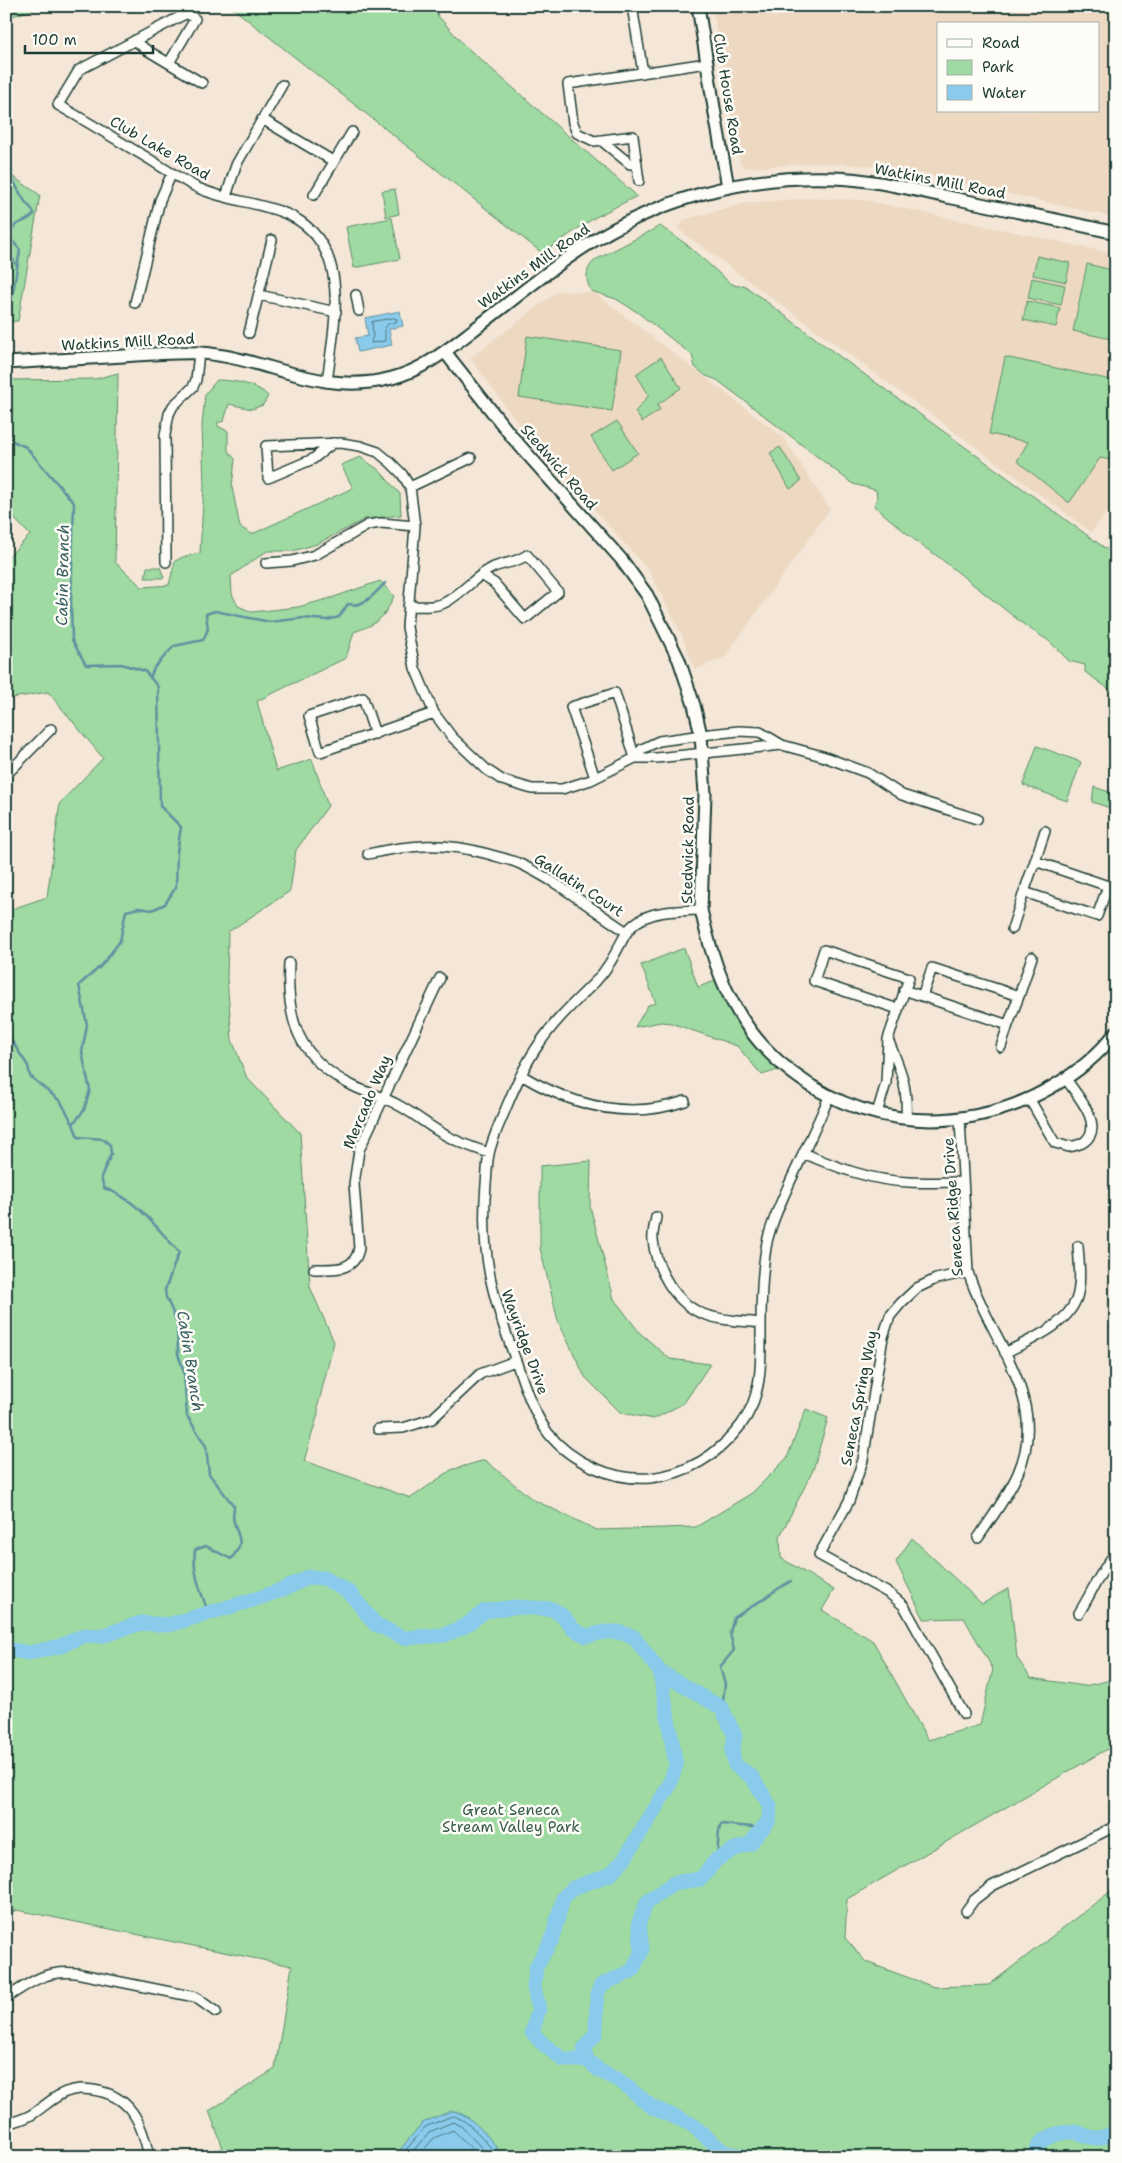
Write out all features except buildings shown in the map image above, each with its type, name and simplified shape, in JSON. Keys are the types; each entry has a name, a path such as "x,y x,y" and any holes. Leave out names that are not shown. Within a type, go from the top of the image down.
{"street":[{"path":"632,6 643,73"},
{"name":"Club House Road","path":"698,6 706,64 728,187"},
{"name":"Club Lake Road","path":"169,64 196,19 187,13 79,70 58,105 197,187 290,215 312,233 325,249 334,281 336,312 327,382"},
{"path":"135,40 145,49 202,83"},
{"path":"639,181 633,136 602,141 586,138 576,131 568,84 706,64"},
{"path":"226,197 236,165 282,84"},
{"path":"262,119 334,162"},
{"path":"314,195 352,132"},
{"path":"602,141 630,164 637,163"},
{"path":"135,303 160,200 172,173"},
{"name":"Watkins Mill Road","path":"6,363 162,353 199,353 228,357 327,382 361,384 394,378 414,370 445,352 556,266 600,236 665,205 728,187 801,178 856,179 881,183 1116,233"},
{"path":"249,333 272,240"},
{"path":"259,295 336,312"},
{"path":"356,295 359,311"},
{"name":"Stedwick Road","path":"445,352 513,438 620,560 647,595 679,660 694,705 701,735 704,794 701,910 710,949 728,994 736,1009 763,1045 784,1066 830,1097 877,1114 928,1120 960,1119 1004,1110 1030,1100 1082,1068 1116,1032"},
{"path":"166,562 166,428 173,406 193,387 196,380 199,353"},
{"path":"333,443 313,458 268,478 266,446 333,443 360,446 378,452 392,463 410,488 415,526 408,627 417,674 434,713 452,737 487,770 516,786 544,791 562,789 595,778 635,758 642,749 659,741 738,731 760,732 782,745 822,756 868,773 902,795 978,819"},
{"path":"410,488 471,458"},
{"path":"266,563 292,561 314,555 368,525 381,523 415,526"},
{"path":"408,606 435,605 445,602 481,575 495,567 519,561 527,555 558,592 525,619 494,583 481,575"},
{"path":"595,778 571,707 615,693 635,758"},
{"path":"375,734 363,698 309,716 320,752 375,734 434,713"},
{"path":"7,774 52,729"},
{"path":"635,758 656,758 782,745"},
{"path":"1012,929 1045,831"},
{"name":"Gallatin Court","path":"368,854 400,847 433,845 463,848 516,862 540,875 627,932"},
{"path":"1024,892 1097,916 1112,888 1035,861"},
{"name":"Wayridge Drive","path":"701,910 666,912 644,917 627,932 610,964 572,1002 543,1038 520,1075 489,1153 484,1203 487,1265 498,1311 527,1395 547,1431 558,1443 581,1461 599,1470 636,1479 659,1477 704,1461 723,1446 743,1423 756,1399 761,1365 763,1268 771,1228 803,1153 830,1097"},
{"path":"877,1114 886,1083 888,1039 909,978 824,950 814,981 898,1009"},
{"path":"1001,1046 1032,957"},
{"path":"289,964 288,992 290,1012 302,1044 326,1069 350,1084 382,1097 415,1115 453,1139 489,1153"},
{"path":"922,996 932,968 1019,996"},
{"name":"Mercado Way","path":"314,1269 341,1269 350,1266 357,1258 359,1248 354,1184 359,1150 382,1097 440,978"},
{"path":"904,990 1008,1025"},
{"path":"888,1039 905,1082 908,1098 906,1118"},
{"path":"520,1075 560,1096 606,1108 642,1110 671,1106 686,1101"},
{"path":"1030,1100 1055,1143 1068,1147 1084,1142 1092,1126 1090,1116 1066,1079"},
{"name":"Seneca Ridge Drive","path":"960,1119 968,1272 974,1292 1018,1379 1026,1407 1029,1429 1026,1450 1018,1472 1008,1492 978,1538"},
{"path":"803,1153 848,1170 888,1180 963,1182"},
{"path":"656,1217 653,1239 658,1260 663,1274 678,1295 688,1305 702,1314 722,1319 761,1323"},
{"path":"1005,1352 1051,1328 1066,1314 1076,1300 1079,1283 1078,1246"},
{"name":"Seneca Spring Way","path":"964,1714 904,1606 890,1594 819,1555 849,1502 863,1460 883,1337 890,1316 900,1303 917,1288 936,1279 968,1272"},
{"path":"378,1429 403,1428 432,1420 480,1374 516,1361"},
{"path":"1079,1612 1092,1592 1105,1565 1116,1552"},
{"path":"966,1911 974,1900 992,1886 1116,1826"},
{"path":"6,1998 38,1977 59,1972 76,1973 194,1996 216,2012"},
{"path":"6,2124 30,2116 64,2092 78,2088 105,2091 131,2110 144,2134 149,2157"}],"shaded area":[{"path":"712,6 1116,6 1116,218 891,167 817,163 745,168 740,163"},
{"path":"809,198 865,200 1116,254 1116,502 1091,532 678,229 685,219 746,203"},
{"path":"558,291 595,293 783,437 830,509 725,657 695,670 681,633 649,571 520,426 470,358"}],"green space":[{"path":"6,6 45,6 6,18"},
{"path":"230,6 435,6 438,16 464,45 637,196 594,218 542,253"},
{"path":"6,172 40,195 18,321 6,322"},
{"path":"395,189 399,214 386,217 382,191"},
{"path":"392,218 400,259 354,268 346,227"},
{"path":"660,226 686,244 730,283 737,286 744,285 1116,556 1116,694 1085,672 1085,665 1069,661 1049,641 1027,627 922,546 874,506 877,498 876,490 853,484 717,380 706,376 695,367 692,355 637,312 616,299 591,291 587,274 589,267 595,260"},
{"path":"1037,256 1070,263 1066,282 1033,275"},
{"path":"1087,264 1116,271 1116,340 1073,331"},
{"path":"1032,278 1065,285 1061,305 1028,298"},
{"path":"1027,301 1060,308 1056,327 1023,320"},
{"path":"527,336 621,350 612,411 519,397"},
{"path":"661,357 681,388 657,405 660,410 642,422 635,412 649,395 636,374"},
{"path":"1005,357 1116,381 1116,461 1100,458 1070,502 1017,461 1028,442 989,434"},
{"name":"Great Seneca Stream Valley Park","path":"118,373 115,562 142,587 169,585 175,561 200,553 204,486 202,426 205,394 217,380 237,382 258,388 268,396 263,405 252,409 229,404 224,421 217,423 219,427 228,431 228,451 235,459 232,487 240,527 252,534 353,488 341,465 360,457 379,470 400,494 401,515 365,519 317,544 293,551 267,551 231,576 232,594 238,606 252,612 298,607 380,581 394,596 379,620 354,632 346,658 257,701 276,771 312,759 328,806 296,850 290,891 228,932 227,979 232,1040 247,1078 300,1133 310,1287 334,1342 318,1405 318,1414 304,1461 411,1498 451,1470 485,1460 532,1499 597,1530 696,1527 752,1493 787,1458 806,1409 828,1418 813,1470 780,1536 781,1558 834,1590 822,1610 873,1641 928,1740 980,1725 993,1669 964,1618 924,1619 896,1562 912,1538 982,1604 1009,1588 1017,1658 1031,1678 1084,1686 1116,1679 1116,1744 847,1899 845,1938 866,1962 934,1987 989,1985 1116,1887 1116,2157 187,2157 223,2148 209,2111 275,2069 292,1966 17,1910 6,1915 6,911 47,897 60,803 103,758 48,692 6,699 6,559 30,535 6,510 6,380 95,379"},
{"path":"617,421 638,453 612,470 591,437"},
{"path":"780,447 801,481 790,489 770,453"},
{"path":"147,567 160,567 164,578 145,578"},
{"path":"1037,746 1081,762 1067,801 1023,785"},
{"path":"1094,787 1116,794 1116,810 1092,802"},
{"path":"684,948 698,987 721,979 732,1002 784,1068 762,1075 737,1046 671,1023 661,1022 635,1027 648,1005 656,1003 641,965"},
{"path":"591,1161 590,1206 614,1299 640,1333 670,1359 710,1364 684,1403 654,1419 621,1413 585,1377 558,1321 540,1248 540,1166"}],"water":[{"path":"400,311 403,326 389,329 392,345 358,352 355,338 368,336 365,318"},
{"path":"451,2111 465,2116 480,2128 494,2143 503,2157 394,2157 422,2123"}],"waterway":[{"name":"Cabin Branch","path":"6,167 34,214 15,225 11,232 11,239 20,250 12,298 6,308"},
{"path":"6,255 13,259 17,266"},
{"name":"Cabin Branch","path":"6,438 26,447 74,503 71,603 72,640 86,665 121,664 145,671 158,687 160,806 181,827 177,852 176,887 165,904 152,910 139,908 126,911 120,941 101,966 79,985 87,1025 82,1052 90,1090 84,1110 73,1124 78,1137 103,1139 110,1145 111,1154 101,1177 104,1188 127,1199 154,1223 179,1252 165,1290 166,1297 177,1322 178,1354 184,1372 187,1416 206,1446 209,1474 234,1506 233,1520 240,1541 238,1549 231,1559 206,1546 195,1550 196,1574 208,1612"},
{"path":"150,678 154,668 174,646 203,640 208,629 206,614 215,611 270,622 303,618 327,620 339,617 348,604 354,605 364,602 373,596 385,583"},
{"path":"6,990 9,993 6,1003"},
{"path":"6,1007 8,1035 28,1066 30,1076 61,1102 73,1124"},
{"path":"6,1649 29,1653 61,1646 84,1635 101,1636 141,1623 168,1625 256,1599 289,1587 308,1577 324,1578 350,1593 375,1624 404,1638 444,1635 465,1626 485,1611 516,1607 552,1609 564,1617 573,1629 586,1636 605,1632 618,1632 634,1637 660,1672 722,1708 735,1736 732,1751 735,1765 752,1777 770,1806 769,1820 750,1844 735,1849 716,1860 701,1879 673,1883 647,1902 639,1922 642,1951 632,1971 601,1985 597,1995 596,2033 584,2049 587,2060 600,2071 620,2081 652,2107 691,2124 724,2152 747,2157"},
{"path":"722,1708 725,1684 720,1667 734,1650 730,1633 734,1617 791,1581"},
{"path":"587,2060 564,2060 543,2044 532,2032 539,2009 534,1988 536,1967 552,1939 563,1898 573,1888 611,1874 625,1858 669,1786 676,1765 660,1672"},
{"path":"716,1860 721,1824 762,1828"},
{"path":"1034,2157 1039,2145 1043,2141 1061,2133 1074,2132 1097,2138 1116,2132"}]}
